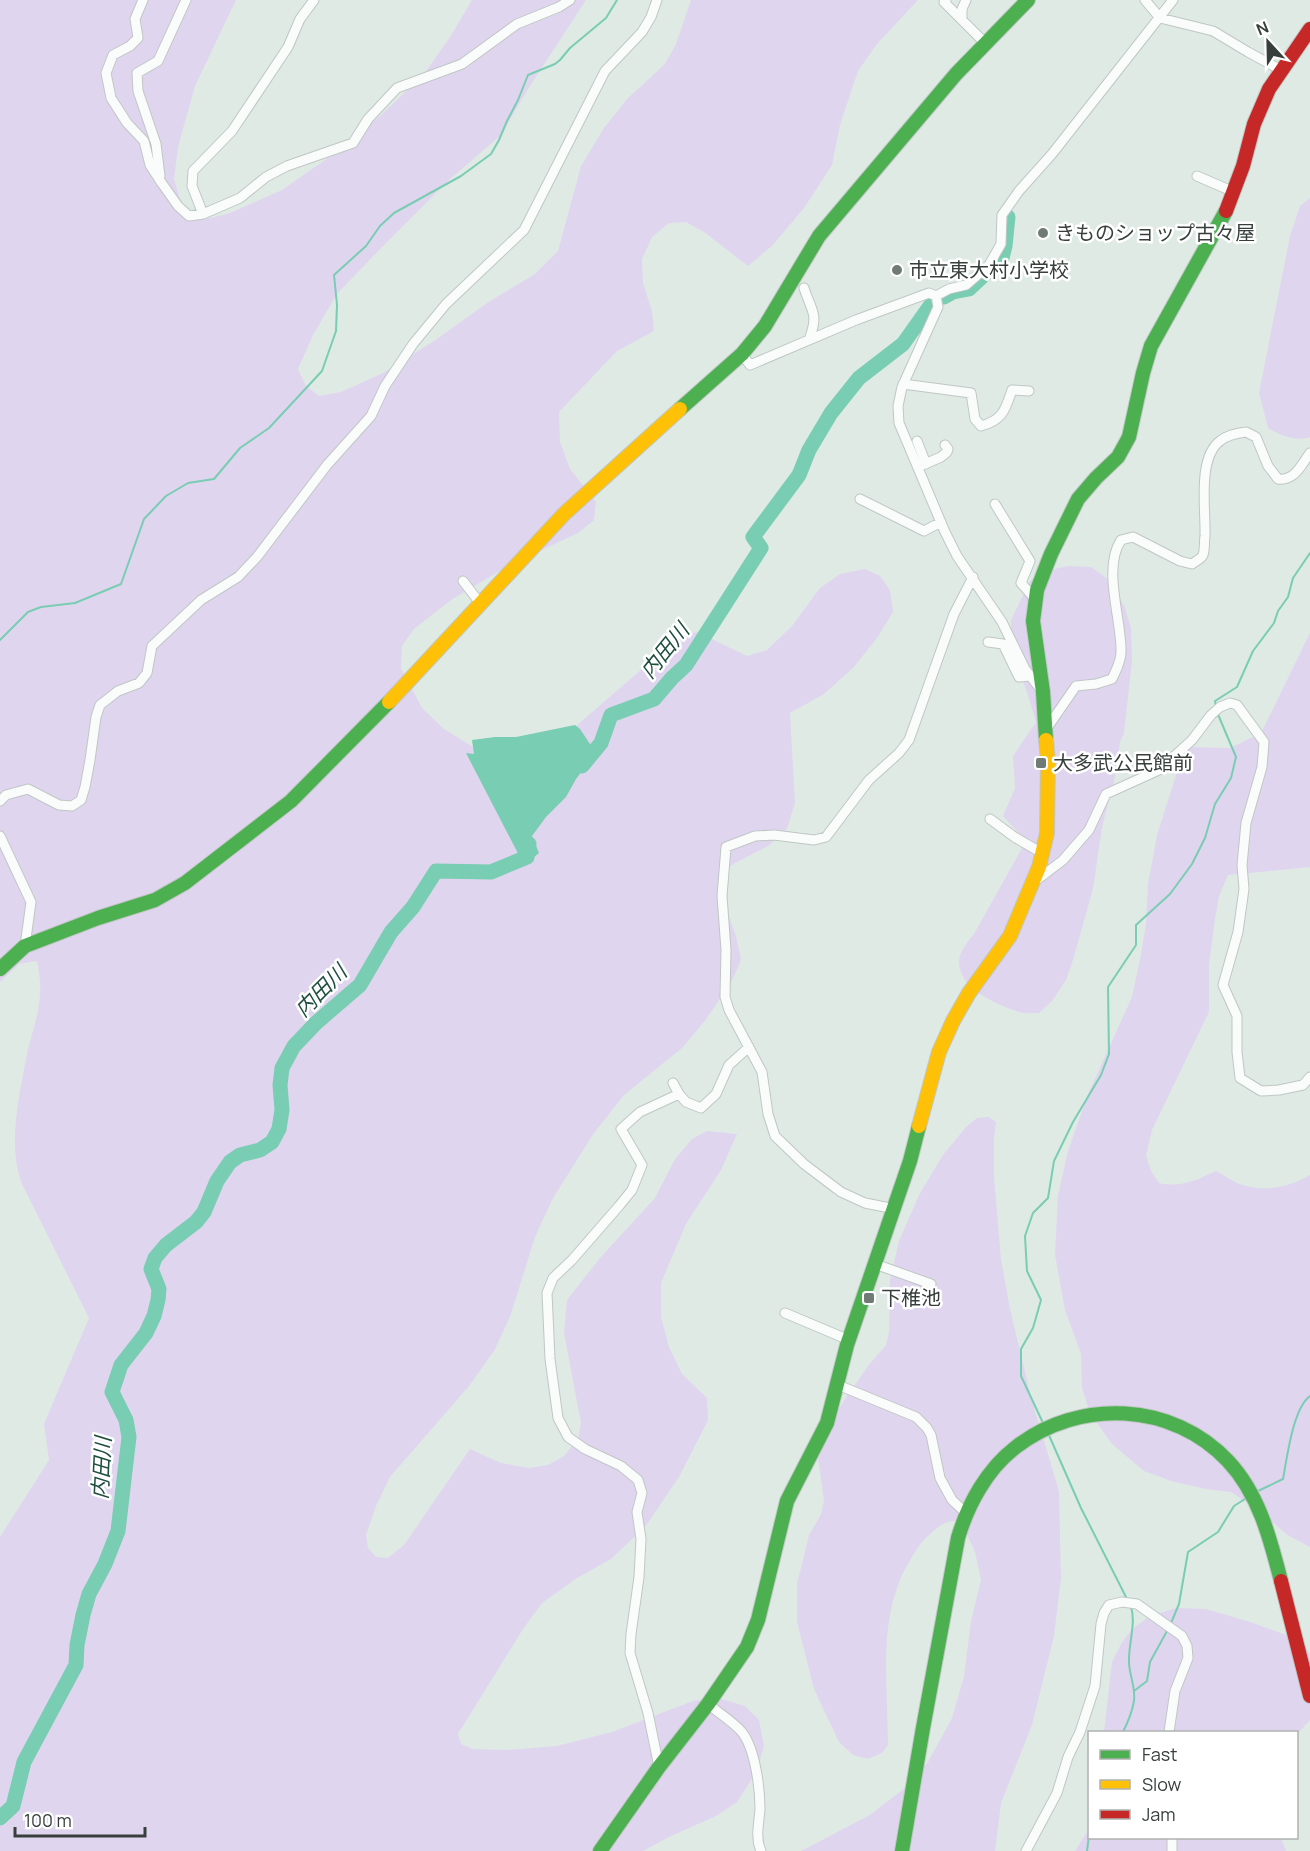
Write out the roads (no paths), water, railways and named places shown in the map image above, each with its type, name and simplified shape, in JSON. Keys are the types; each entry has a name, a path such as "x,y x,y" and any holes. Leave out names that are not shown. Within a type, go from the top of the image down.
{"street":[{"path":"143,0 135,19 138,38 130,46 113,55 106,73 111,98 127,123 144,141 150,165 161,182 178,206 189,216 203,214 240,198 266,177 287,166 353,143 368,119 397,88 462,64 517,24 570,0"},
{"path":"161,182 156,144 138,92 137,74 158,61 186,0"},
{"path":"203,214 192,186 193,171 232,131 288,47 300,19 314,0"},
{"path":"0,801 6,795 28,789 59,805 72,806 81,800 100,705 118,692 139,682 147,673 152,646 201,600 238,577 257,557 327,465 371,416 385,386 413,344 446,304 524,230 605,71 642,32 657,0"},
{"path":"946,0 944,2 986,44"},
{"path":"962,20 962,9 966,0"},
{"path":"0,969 26,946 98,918 155,900 185,883 291,801 344,750 564,514 742,354 765,326 819,236 956,74 1028,0"},
{"path":"1145,0 1160,18 1214,31 1281,70"},
{"path":"936,296 949,289 966,285 989,265 1001,244 1002,215 1173,0"},
{"path":"600,1851 747,1647 758,1620 787,1501 827,1423 849,1340 910,1161 939,1052 969,993 1010,936 1034,883 1048,824 1047,728 1033,621 1037,590 1051,554 1078,499 1118,457 1129,437 1151,346 1216,231 1234,192 1254,124 1269,89 1310,29"},
{"path":"1197,176 1234,192"},
{"path":"804,288 815,316 815,324 809,340"},
{"path":"742,354 750,364 856,320 929,293 936,296"},
{"path":"922,465 899,423 898,406 903,384 938,307 936,296"},
{"path":"903,384 971,393 975,419 981,426 1002,415 1012,390 1029,391"},
{"path":"1047,728 1076,686 1096,684 1112,679 1120,664 1121,652 1113,591 1114,550 1121,540 1133,537 1180,561 1192,564 1201,558 1204,552 1206,516 1204,482 1210,453 1219,441 1233,434 1246,432 1256,437 1268,466 1278,479 1286,480 1296,474 1310,453"},
{"path":"917,441 940,522 957,556 1002,622 1025,669 1043,692"},
{"path":"922,465 945,454 948,449 945,445"},
{"path":"860,499 924,531 940,522"},
{"path":"995,504 1030,561 1021,583 1036,600"},
{"path":"895,1209 865,1203 841,1192 804,1164 775,1136 768,1114 762,1072 729,1010 725,997 726,950 722,896 726,847 755,836 774,835 814,840 826,837 869,780 899,753 909,740 954,614 973,577"},
{"path":"463,581 480,603"},
{"path":"988,642 1003,644 1019,677 1030,676"},
{"path":"1034,883 1063,860 1089,830 1106,794 1159,770 1192,740 1216,711 1230,703 1237,705 1264,742 1263,767 1246,823 1242,865 1244,889 1238,932 1223,985 1238,1016 1237,1052 1240,1078 1260,1091 1303,1085 1310,1077"},
{"path":"990,819 1016,838 1042,852"},
{"path":"0,836 31,902 26,946"},
{"path":"673,1083 686,1102 700,1108 716,1094 729,1065 749,1047"},
{"path":"659,1767 648,1713 630,1653 641,1539 637,1512 642,1493 638,1480 621,1466 585,1449 568,1437 558,1418 550,1359 547,1293 553,1278 597,1233 632,1190 642,1165 621,1129 640,1112 679,1094"},
{"path":"875,1264 932,1284"},
{"path":"785,1313 849,1340"},
{"path":"838,1385 916,1418 922,1423 931,1435 940,1478 952,1500 966,1513"},
{"path":"902,1851 917,1754 954,1556 966,1513 988,1475 1003,1458 1020,1443 1048,1426 1079,1416 1112,1412 1141,1414 1185,1429 1206,1442 1228,1461 1247,1485 1264,1524 1310,1696"},
{"path":"1026,1851 1057,1793 1068,1757 1080,1732 1095,1686 1101,1624 1109,1605 1122,1602 1135,1604 1182,1636 1187,1646 1188,1658 1175,1691 1168,1731"},
{"path":"708,1704 742,1732 749,1746 759,1786 757,1843 761,1851"}],"waterway":[{"path":"0,640 28,612 41,607 75,603 121,584 144,519 166,496 188,483 214,479 240,448 269,428 322,371 336,331 337,305 334,275 366,246 380,226 394,213 461,176 491,154 528,75 560,60 570,48 606,18 617,0"},
{"name":"内田川","path":"944,297 953,292 969,289 1002,258 1008,217"},
{"name":"内田川","path":"582,766 601,743 611,715 654,699 686,665 761,548 753,537 799,475 809,450 831,413 859,378 903,344 930,306"},
{"path":"1216,707 1215,701 1237,687 1253,651 1274,623 1278,611 1288,597 1293,578 1310,553"},
{"path":"1043,1423 1021,1376 1021,1349 1033,1328 1041,1300 1027,1271 1025,1236 1033,1213 1048,1198 1054,1161 1073,1122 1101,1075 1109,1054 1108,987 1136,945 1136,925 1170,894 1192,864 1205,838 1215,804 1231,778 1236,757 1217,712"},
{"name":"内田川","path":"0,1818 13,1806 24,1762 76,1665 77,1645 89,1594 105,1564 118,1531 129,1437 126,1420 112,1392 121,1365 146,1333 154,1316 159,1289 151,1269 155,1258 166,1245 196,1222 204,1212 217,1181 230,1162 240,1155 260,1150 272,1142 279,1129 282,1110 280,1085 282,1068 294,1046 316,1023 360,985 391,932 413,907 436,871 491,872 527,857 529,844"},
{"path":"1258,1491 1283,1479 1295,1422 1304,1402 1310,1396"},
{"path":"1048,1433 1081,1508 1127,1599"},
{"path":"1171,1623 1179,1604 1188,1552 1218,1532 1234,1506 1248,1497"},
{"path":"1123,1731 1134,1701 1129,1664 1133,1619 1131,1607"},
{"path":"1134,1691 1147,1681 1150,1662 1167,1631"},
{"path":"1087,1851 1089,1839"}],"place":[{"name":"きものショップ古々屋","path":"1043,233"},
{"name":"市立東大村小学校","path":"897,270"},
{"name":"大多武公民館前","path":"1041,763"},
{"name":"下椎池","path":"869,1298"}]}
